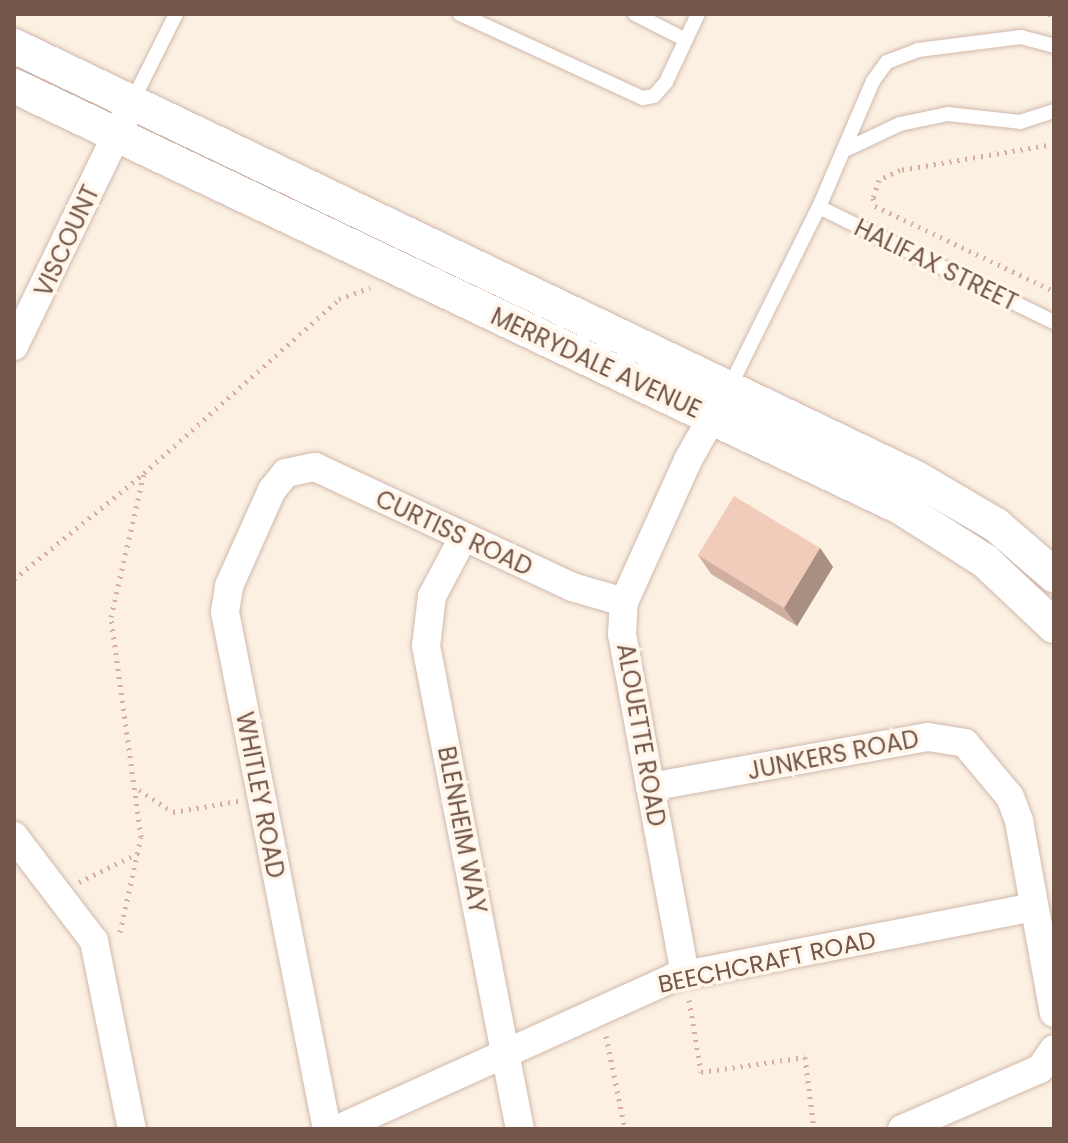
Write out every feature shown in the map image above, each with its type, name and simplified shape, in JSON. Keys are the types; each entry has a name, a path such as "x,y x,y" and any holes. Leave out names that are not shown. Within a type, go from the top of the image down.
{"street":[{"name":"MERRYDALE AVENUE","path":"14,46 132,102 720,403 900,507 985,561 1054,626"},
{"name":"MERRYDALE AVENUE","path":"14,86 720,403 916,478 996,525 1054,575"},
{"path":"117,133 132,102"},
{"name":"VISCOUNT","path":"14,346 117,133"},
{"name":"ALOUETTE ROAD","path":"685,974 622,635 624,602 688,460 720,403"},
{"name":"CURTISS ROAD","path":"286,473 315,467 572,587 624,602"},
{"name":"WHITLEY ROAD","path":"286,473 272,490 225,597 327,1129"},
{"name":"BLENHEIM WAY","path":"463,538 432,596 426,646 520,1129"},
{"name":"JUNKERS ROAD","path":"650,787 950,737 977,752 1010,797 1054,1013"},
{"path":"14,836 94,941 132,1129"},
{"name":"BEECHCRAFT ROAD","path":"338,1129 600,1009 685,974 1033,907"},
{"path":"902,1129 976,1100 1051,1054"}],"lane":[{"path":"132,102 176,14"},
{"path":"460,14 643,98 654,96 666,82 698,14"},
{"path":"635,14 686,40"},
{"path":"720,403 819,207 873,81 901,54 1021,37 1054,46"},
{"path":"845,150 900,124 948,114 1020,122 1054,111"},
{"name":"HALIFAX STREET","path":"819,207 1054,322"}],"path":[{"path":"1054,144 900,170 879,180 873,198 875,206 1054,291"},
{"path":"14,579 144,473 339,299 378,287"},
{"path":"116,946 139,853 138,789 111,617 144,473"},
{"path":"138,789 173,812 261,797"},
{"path":"68,888 139,853"},
{"path":"685,974 701,1072 805,1057 814,1129"},
{"path":"600,1009 625,1129"}],"building":[{"path":"734,496 820,548 784,608 698,555"}]}
